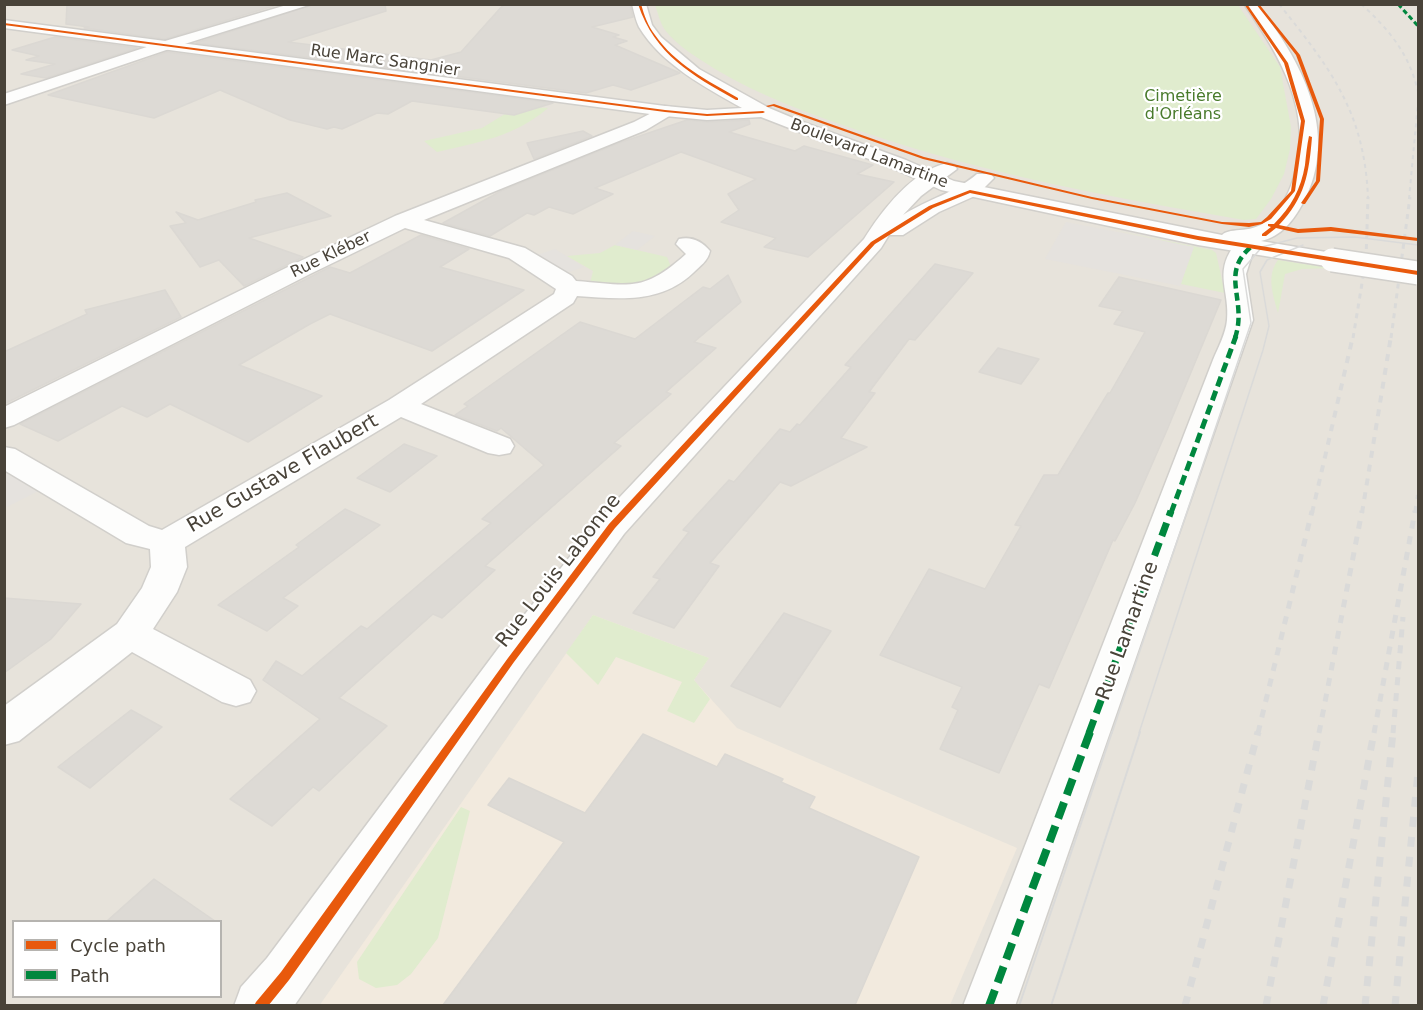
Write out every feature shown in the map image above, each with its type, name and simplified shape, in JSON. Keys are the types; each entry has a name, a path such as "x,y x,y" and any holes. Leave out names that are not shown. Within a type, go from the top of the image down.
{"street":[{"path":"4,100 170,44 306,4"},
{"name":"Boulevard Lamartine","path":"639,4 645,25 656,40 693,72 763,112 903,166 977,184 1239,231 1255,241"},
{"path":"1250,4 1275,39 1297,77 1310,128 1308,170 1303,188 1281,221 1255,241"},
{"name":"Rue Marc Sangnier","path":"4,24 170,44 665,111 707,115 763,112"},
{"name":"Rue Marc Sangnier","path":"665,111 737,99"},
{"name":"Boulevard Lamartine","path":"737,99 768,105 938,174"},
{"name":"Rue Kléber","path":"4,419 302,268 403,221 640,126 665,111"},
{"name":"Rue Louis Labonne","path":"260,1005 292,966 511,660 612,526 873,243 887,219 915,189 938,174"},
{"name":"Boulevard Lamartine","path":"977,184 1009,198 1198,238 1333,257"},
{"name":"Rue Louis Labonne","path":"873,243 931,207 977,184"},
{"name":"Boulevard Lamartine","path":"1009,198 1074,208 1194,232 1236,237 1333,257"},
{"path":"403,221 517,253 563,281 568,288 639,292 665,284 697,256 698,251 687,244"},
{"name":"Rue Lamartine","path":"989,1005 1227,360 1240,320 1234,274 1255,241"},
{"path":"1333,257 1419,267"},
{"path":"1333,257 1419,273"},
{"name":"Rue Gustave Flaubert","path":"167,542 399,406 564,298 568,288"},
{"name":"Rue Gustave Flaubert","path":"399,406 499,446"},
{"path":"4,456 138,535 167,542 169,567 159,592 130,634 4,729"},
{"path":"130,634 236,691"}],"shaded area":[{"path":"5,5 1418,5 1418,1005 5,1006"},
{"path":"1066,222 1194,247 1180,286 1045,259"},
{"path":"633,231 655,236 637,250 615,245"},
{"path":"555,249 584,267 563,274 534,256"},
{"path":"4,456 52,484 5,506"},
{"path":"593,615 709,658 694,680 737,728 1017,848 950,1005 319,1006"}],"green space":[{"name":"Cimetière d'Orléans","path":"655,5 1238,5 1280,67 1291,127 1290,149 1284,174 1271,199 1256,219 1244,220 1098,194 954,160 823,118 767,96 732,79 675,41 663,27"},
{"path":"518,106 548,108 522,126 482,141 437,152 424,141 482,128"},
{"path":"1109,229 1212,250 1216,253 1225,293 1181,284 1193,247"},
{"path":"615,245 667,257 671,267 641,286 590,283 593,271 567,256 600,253"},
{"path":"1278,260 1331,268 1302,269 1285,274 1278,313 1271,279"},
{"path":"593,615 709,658 694,680 710,699 694,723 667,711 682,682 616,657 598,685 566,653"},
{"path":"461,807 470,811 438,938 411,974 397,985 376,988 359,979 357,962"}],"building":[{"path":"67,4 280,4 165,39 66,24"},
{"path":"314,4 385,4 386,11 288,42 431,60 461,52 504,4 630,4 633,17 592,27 619,35 613,37 627,41 615,45 680,73 631,90 613,85 586,93 196,43"},
{"path":"55,37 137,48 46,78 21,74 55,64 26,60 39,56 12,50"},
{"path":"167,52 553,103 514,115 412,101 388,114 377,113 342,129 334,127 327,129 290,120 220,90 154,118 48,95"},
{"path":"687,120 707,122 749,120 750,124 729,132 795,151 804,146 873,165 857,174 894,182 808,257 764,247 776,238 721,222 739,210 728,194 756,179 681,152 595,188 613,194 573,214 549,207 534,215 527,213 490,236 443,223 501,191 619,143"},
{"path":"583,131 592,136 534,159 527,143"},
{"path":"287,193 331,216 249,238 303,257 244,286 219,260 200,267 170,226 186,223 176,212 198,220 256,202 255,200"},
{"path":"421,235 469,249 440,267 524,290 432,351 330,314 310,324 239,365 322,396 248,442 170,404 147,417 122,406 58,441 20,424 330,267 350,273"},
{"path":"935,264 973,273 915,340 909,339 869,392 875,393 841,438 867,447 791,486 780,482 710,563 719,566 674,628 633,613 660,579 653,577 689,532 683,530 729,480 734,482 780,429 790,432 797,424 800,425 851,367 845,365"},
{"path":"728,275 741,302 694,342 716,348 666,392 671,394 614,443 621,446 485,566 495,570 442,618 433,614 339,698 387,726 319,791 313,787 272,826 230,799 320,719 263,680 276,661 302,676 361,626 367,629 491,523 482,519 544,465 501,428 497,431 455,415 468,406 464,404 580,322 635,339 703,287 710,289"},
{"path":"1119,277 1221,300 1135,503 1115,541 1113,540 1049,688 1039,684 999,773 940,749 958,710 952,707 962,687 880,655 929,569 985,589 1021,526 1015,525 1044,475 1058,475 1110,393 1145,332 1114,324 1123,311 1099,306"},
{"path":"165,290 181,317 4,404 4,352 87,314 85,310"},
{"path":"998,348 1039,359 1021,384 979,372"},
{"path":"404,444 437,456 390,492 357,478"},
{"path":"345,509 380,525 283,598 298,606 267,631 218,605 299,547 296,545"},
{"path":"4,598 81,604 51,639 4,673"},
{"path":"784,613 831,631 780,707 731,686"},
{"path":"131,710 162,727 90,788 58,767"},
{"path":"643,734 717,767 725,754 783,779 781,782 815,797 809,808 919,857 855,1005 443,1005 564,842 488,805 509,778 585,813"},
{"path":"154,879 214,920 108,920"}],"tram line":[{"path":"1112,733 1251,323 1243,269 1262,247 1297,238 1355,237 1418,245"},
{"path":"1139,733 1263,350 1269,326 1260,272 1267,260 1303,245"},
{"path":"1019,1006 1112,732"},
{"path":"1051,1006 1140,732"}],"railway":[{"path":"1279,4 1314,50 1342,94 1360,141 1368,199"},
{"path":"1361,4 1381,23 1404,54 1418,92"},
{"path":"1409,199 1418,103"},
{"path":"1391,338 1410,197"},
{"path":"1353,338 1366,259 1368,199"},
{"path":"1312,513 1353,336"},
{"path":"1362,513 1391,336"},
{"path":"1415,513 1418,495"},
{"path":"1258,733 1312,511"},
{"path":"1319,733 1362,511"},
{"path":"1374,733 1415,511"},
{"path":"1393,733 1403,617"},
{"path":"1185,1006 1258,732"},
{"path":"1266,1006 1319,732"},
{"path":"1323,1006 1374,732"},
{"path":"1365,1006 1393,732"},
{"path":"1395,1006 1418,772"}],"marked path":[{"path":"1398,4 1418,26"},
{"path":"989,1006 1237,335 1240,308 1235,271 1242,255 1251,247"}],"cycle path":[{"path":"639,4 653,36 665,49 692,72 737,99"},
{"path":"768,106 773,105 923,158 1092,198 1222,223 1249,225 1262,223 1293,191 1303,121 1286,63 1245,4"},
{"path":"1257,4 1298,55 1322,119 1318,181 1303,203"},
{"path":"4,24 665,111 707,115 763,112"},
{"path":"1264,235 1286,215 1300,192 1307,166 1310,137"},
{"path":"260,1006 285,976 511,660 612,526 873,243 931,207 970,191 1198,238 1418,273"},
{"path":"1270,225 1298,231 1331,229 1418,240"}]}
